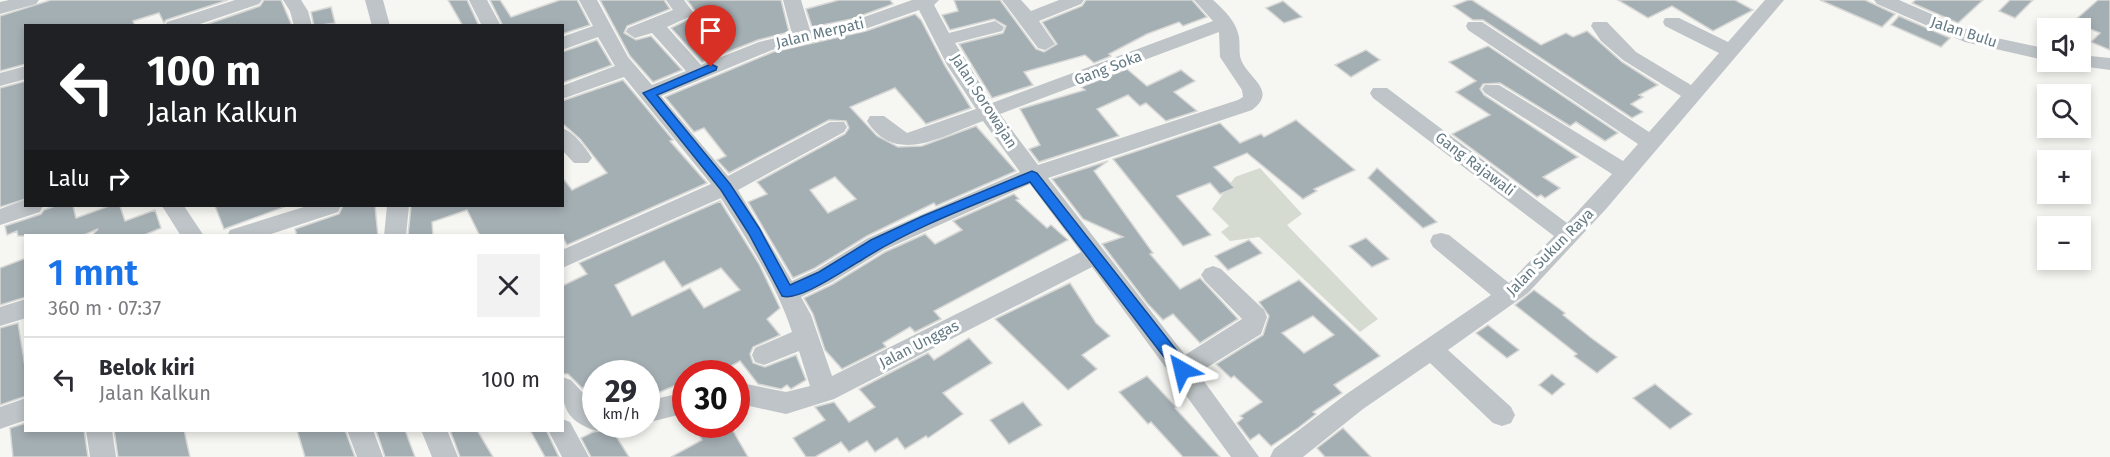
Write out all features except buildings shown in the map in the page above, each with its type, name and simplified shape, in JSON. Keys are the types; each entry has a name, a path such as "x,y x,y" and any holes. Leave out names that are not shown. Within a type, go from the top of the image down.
{"street":[{"path":"0,8 30,0"},
{"path":"180,24 253,0"},
{"path":"292,0 299,10 302,24"},
{"path":"374,0 380,24"},
{"path":"478,0 491,24"},
{"path":"588,0 628,68 725,187 754,232 799,315 825,392"},
{"path":"792,0 802,37"},
{"path":"1011,0 1028,19 1045,44"},
{"path":"1028,19 1075,0"},
{"name":"Jalan Bulu","path":"1883,0 1972,38 2037,53"},
{"name":"Jalan Merpati","path":"649,93 766,46 858,25 926,1"},
{"name":"Jalan Sorowajan","path":"926,1 945,40 1032,176 1095,255 1246,457"},
{"path":"787,292 824,276 876,244 927,219 1032,176 1082,157 1245,105 1253,99 1252,90 1230,57 1232,38 1225,23 1207,1"},
{"name":"Jalan Sukun Raya","path":"1283,457 1354,402 1509,296 1569,236 1626,172 1730,51 1763,3"},
{"path":"635,32 655,25 682,8"},
{"path":"1672,22 1730,51"},
{"name":"Gang Soka","path":"877,121 901,140 990,112 1225,23"},
{"path":"655,25 698,72"},
{"path":"1475,26 1650,142"},
{"path":"1600,26 1610,40 1634,58 1692,94"},
{"path":"945,40 995,27"},
{"path":"564,43 604,28"},
{"path":"2091,62 2110,64"},
{"path":"564,92 628,68"},
{"path":"0,80 24,73"},
{"path":"1492,89 1569,139 1626,172"},
{"name":"Gang Rajawali","path":"1380,93 1569,236"},
{"path":"564,259 725,187 837,127"},
{"path":"564,137 581,158"},
{"path":"0,217 29,207"},
{"path":"174,207 192,234"},
{"path":"244,234 321,207"},
{"path":"395,234 398,207"},
{"path":"1441,241 1509,296"},
{"name":"Jalan Unggas","path":"750,395 786,403 825,392 1095,255"},
{"path":"1182,370 1252,327 1255,322 1255,317 1213,275"},
{"path":"0,317 24,309"},
{"path":"764,355 805,336"},
{"path":"1431,350 1502,415"},
{"path":"566,401 582,412"},
{"path":"0,418 24,410"},
{"path":"99,432 103,457"},
{"path":"361,432 370,457"},
{"path":"435,432 445,457"},
{"path":"562,432 576,457"}],"shaded area":[{"path":"1260,168 1302,214 1287,225 1378,319 1360,332 1259,237 1230,241 1221,232 1229,226 1212,209 1235,177"}],"route":[{"path":"711,67 649,93 725,187 754,232 787,292 824,276 876,244 927,219 1032,176 1084,239 1182,370"}]}
